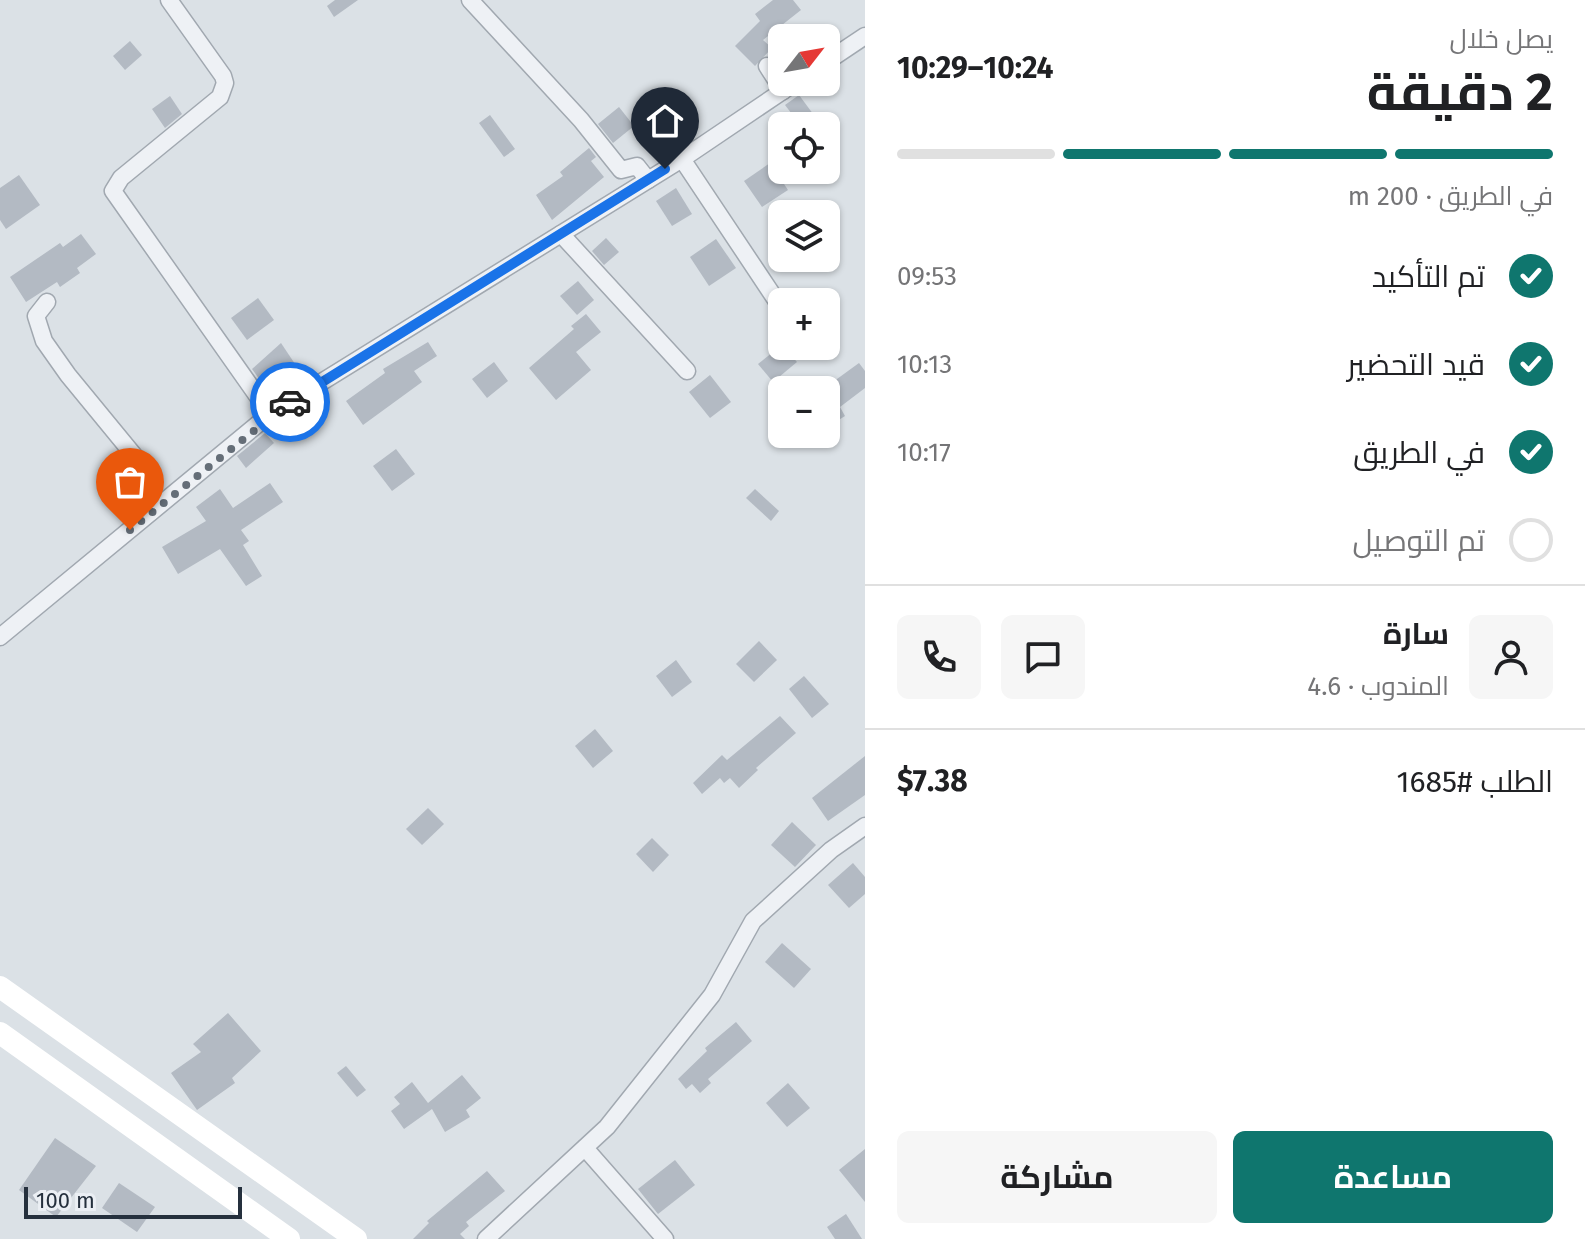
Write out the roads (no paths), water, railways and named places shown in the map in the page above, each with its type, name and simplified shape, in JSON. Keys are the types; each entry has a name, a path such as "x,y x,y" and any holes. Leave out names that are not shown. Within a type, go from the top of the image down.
{"main road":[{"path":"0,987 356,1239"},
{"path":"0,1033 275,1235"}],"street":[{"path":"169,0 223,76 224,89 220,97 121,178 113,191 270,414"},
{"path":"470,0 581,120 621,170 637,166 648,180"},
{"path":"840,53 865,36"},
{"path":"0,637 270,414 682,159 775,96"},
{"path":"682,159 768,288"},
{"path":"561,234 687,371"},
{"path":"47,302 36,316 44,341 105,423 137,459 149,489 151,512"},
{"path":"486,1239 607,1127 712,995 753,921 831,850 865,826"},
{"path":"585,1148 665,1239"}]}
